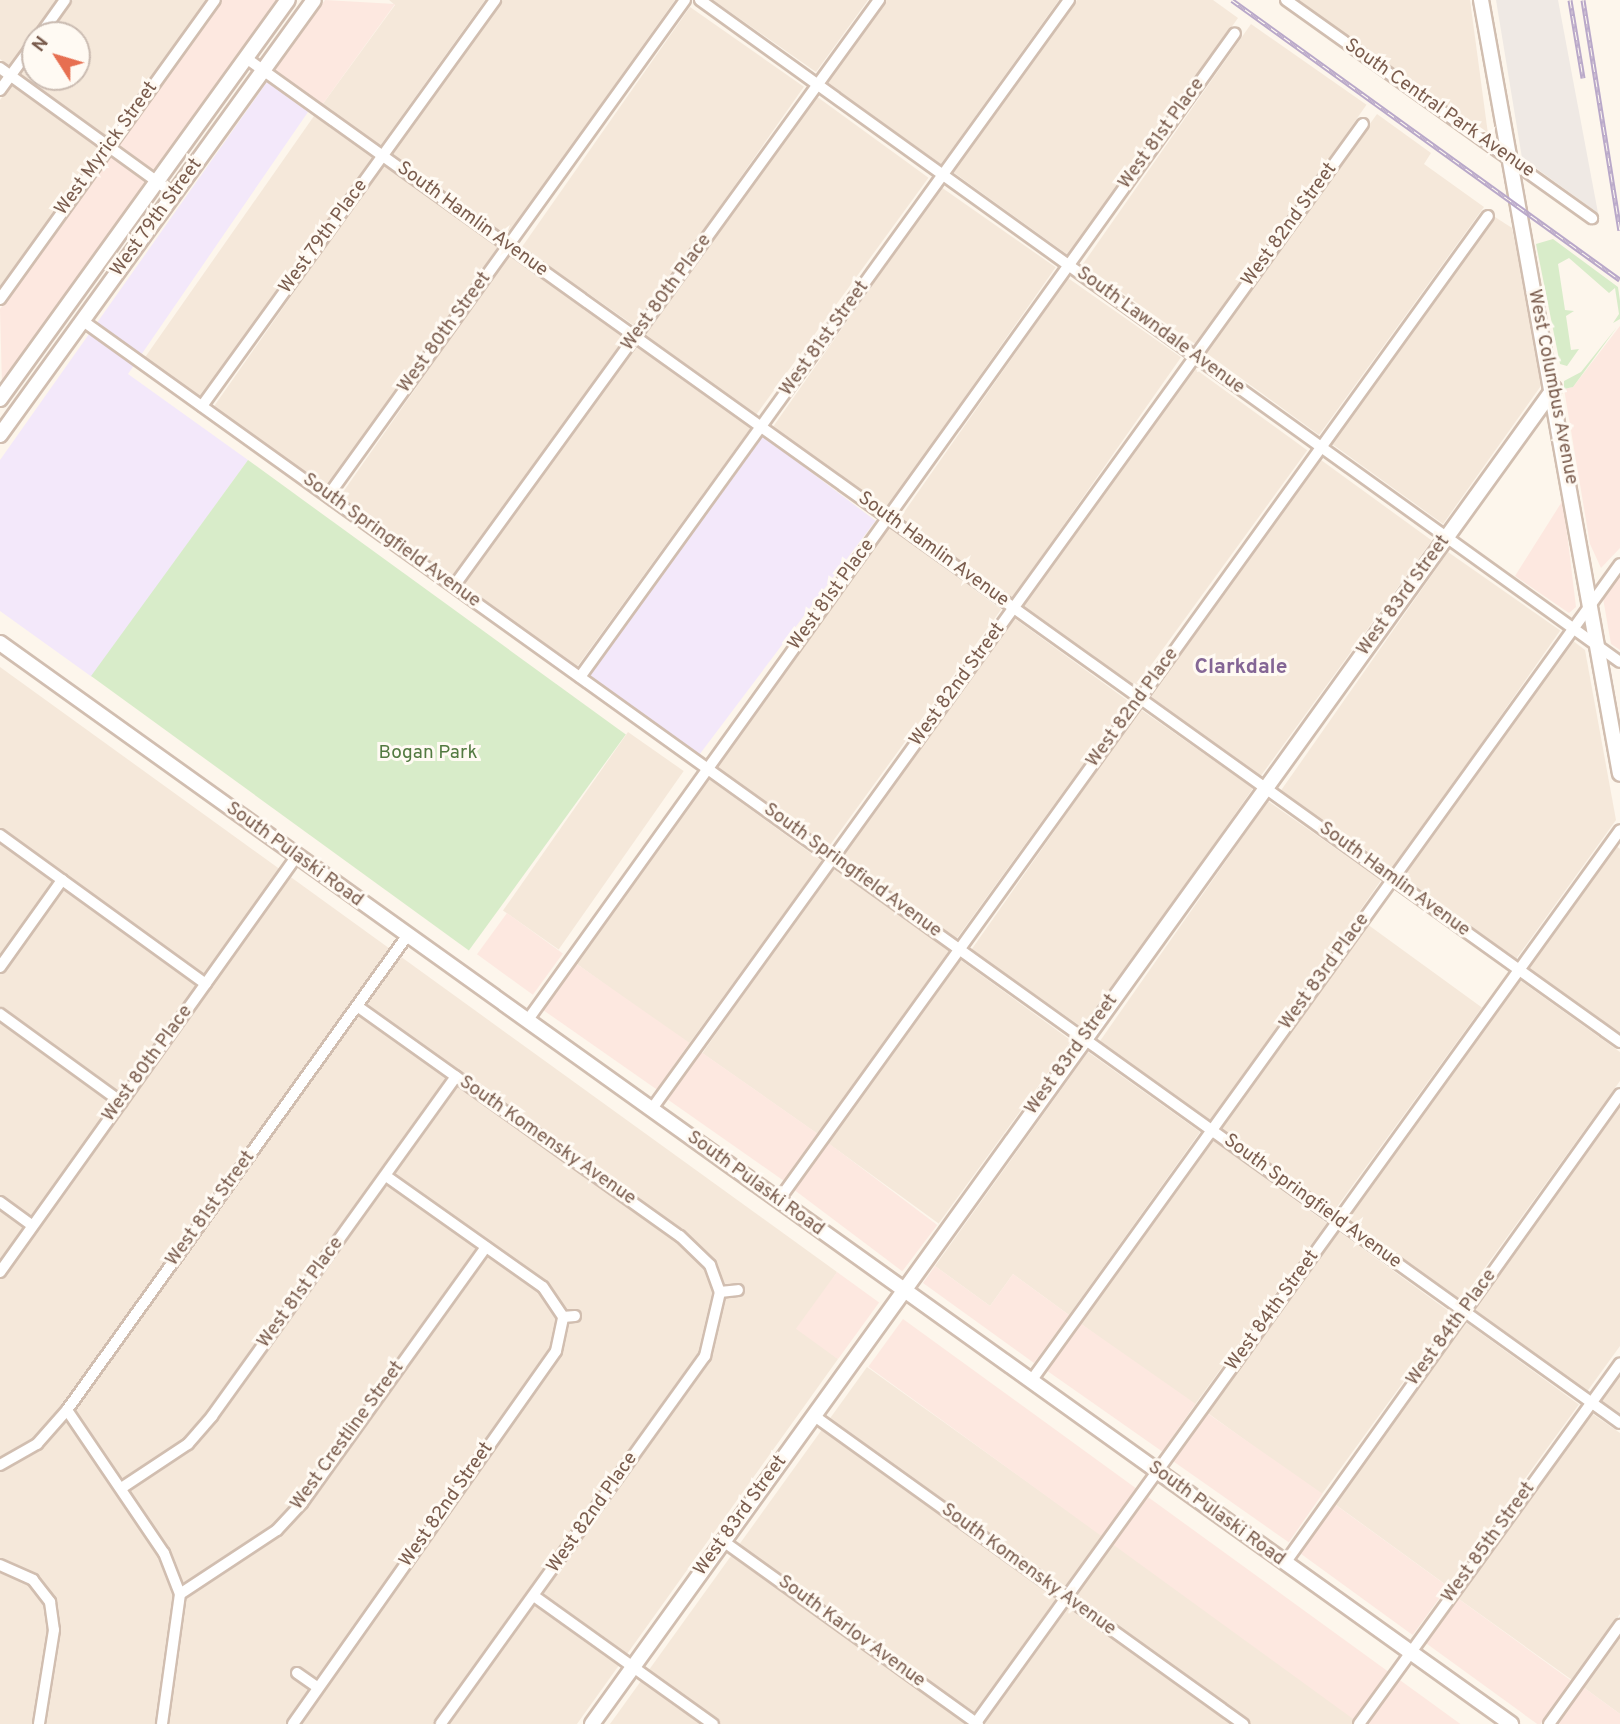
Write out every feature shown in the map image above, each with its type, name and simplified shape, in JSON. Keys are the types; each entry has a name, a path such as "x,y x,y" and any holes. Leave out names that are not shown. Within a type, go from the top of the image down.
{"main road":[{"name":"West 79th Street","path":"1,395 288,0"},
{"name":"West 79th Street","path":"0,435 314,0"},
{"name":"West Columbus Avenue","path":"1482,0 1509,160 1554,388 1620,774"},
{"name":"West 83rd Street","path":"592,1724 1554,388"},
{"name":"South Pulaski Road","path":"0,643 1511,1724"}],"street":[{"path":"50,21 65,0"},
{"name":"West Myrick Street","path":"0,299 215,0"},
{"name":"West 79th Place","path":"202,406 495,0"},
{"name":"West 80th Street","path":"328,496 685,0"},
{"name":"South Lawndale Avenue","path":"700,0 1620,662"},
{"name":"West 80th Place","path":"454,586 879,0"},
{"name":"West 81st Street","path":"580,677 1069,0"},
{"name":"South Central Park Avenue","path":"1286,0 1592,218"},
{"name":"West 81st Place","path":"527,1020 1235,33"},
{"name":"South Hamlin Avenue","path":"246,58 1620,1042"},
{"path":"0,90 21,61"},
{"path":"0,68 174,194"},
{"name":"West 82nd Street","path":"652,1110 1363,124"},
{"name":"West 82nd Place","path":"778,1201 1488,216"},
{"name":"South Springfield Avenue","path":"83,321 1620,1423"},
{"name":"West 83rd Place","path":"1031,1381 1210,1129 1620,564"},
{"name":"West 84th Street","path":"977,1723 1620,830"},
{"path":"0,835 206,984"},
{"name":"West 80th Place","path":"0,1272 296,857"},
{"path":"0,967 62,880"},
{"name":"West 81st Street","path":"0,1465 37,1444 67,1410 407,936"},
{"name":"South Komensky Avenue","path":"356,1006 680,1236 710,1265 720,1292"},
{"path":"0,1014 121,1102"},
{"name":"West 81st Place","path":"123,1487 188,1444 212,1416 456,1076"},
{"name":"West 84th Place","path":"1285,1563 1620,1094"},
{"path":"386,1176 543,1287 563,1317 575,1316"},
{"path":"0,1202 33,1226"},
{"name":"West Crestline Street","path":"180,1594 277,1530 302,1503 486,1247"},
{"path":"720,1292 738,1290"},
{"name":"West 82nd Place","path":"441,1724 705,1356 720,1292"},
{"name":"West 82nd Street","path":"293,1724 556,1351 563,1317"},
{"name":"West 85th Street","path":"1359,1724 1620,1363"},
{"path":"67,1410 123,1487 164,1553 180,1594 162,1724"},
{"name":"South Komensky Avenue","path":"813,1415 1243,1724"},
{"name":"South Karlov Avenue","path":"723,1541 977,1723"},
{"path":"0,1565 33,1580 50,1602 54,1630 39,1724"},
{"path":"534,1596 713,1724"},
{"path":"1549,1724 1620,1625"},
{"path":"297,1673 317,1687"}],"shaded area":[{"path":"0,0 59,0 44,21 21,21 21,52 10,67 0,59"},
{"path":"73,0 207,0 107,137 42,91 91,91 91,21 57,21"},
{"path":"222,0 279,0 154,172 118,145"},
{"path":"325,0 395,4 322,105 275,70"},
{"path":"389,0 485,0 380,146 322,105 395,5"},
{"path":"503,0 675,0 507,236 392,155"},
{"path":"713,0 868,0 816,72"},
{"path":"885,0 1059,0 941,164 826,82"},
{"path":"1077,0 1213,0 1238,18 1068,255 953,172"},
{"path":"1295,0 1470,0 1488,134 1483,135"},
{"path":"1496,0 1558,0 1598,213 1522,158"},
{"path":"690,7 804,87 636,327 522,247"},
{"path":"1251,24 1367,105 1198,346 1082,265"},
{"path":"267,82 308,112 128,374 248,460 92,677 0,611 0,460"},
{"path":"11,85 100,149 0,286 0,100"},
{"path":"816,96 928,178 756,416 643,334"},
{"path":"1377,114 1431,153 1424,164 1484,207 1319,435 1205,352"},
{"path":"314,116 372,157 202,399 144,358"},
{"path":"110,156 148,183 2,385 0,309"},
{"path":"383,165 499,246 328,489 213,408"},
{"path":"941,187 1056,267 887,508 772,428"},
{"path":"1495,217 1512,228 1543,383 1443,524 1332,444"},
{"path":"509,255 625,336 455,580 339,498"},
{"path":"1068,278 1181,357 1012,598 899,519"},
{"path":"1620,326 1620,548 1601,568 1590,544 1564,389 1573,387"},
{"path":"636,344 751,427 576,669 461,585"},
{"path":"1194,368 1307,450 1135,687 1022,605"},
{"path":"763,436 876,521 696,759 584,674"},
{"path":"1321,460 1432,541 1260,777 1149,696"},
{"path":"1563,500 1576,607 1569,613 1515,576"},
{"path":"888,527 1001,609 828,848 715,766"},
{"path":"1448,552 1560,631 1393,869 1281,790"},
{"path":"1620,575 1620,650 1611,644 1603,598"},
{"path":"1014,618 1129,701 955,940 841,857"},
{"path":"1572,640 1585,650 1616,820 1516,959 1402,876"},
{"path":"0,667 837,1272 800,1330 838,1359 577,1724 0,1724"},
{"path":"1140,709 1253,788 1084,1029 971,950"},
{"path":"628,732 684,771 559,950 503,911"},
{"path":"706,777 822,861 688,1045 573,961"},
{"path":"1268,801 1381,880 1212,1122 1099,1043"},
{"path":"1615,845 1620,849 1620,1035 1527,968"},
{"path":"832,868 949,950 820,1135 702,1053"},
{"path":"507,913 563,954 533,995 477,954"},
{"path":"1367,924 1482,1007 1334,1211 1219,1128"},
{"path":"959,959 1071,1041 939,1224 826,1142"},
{"path":"574,962 690,1043 657,1090 541,1009"},
{"path":"1518,979 1620,1052 1620,1081 1460,1302 1345,1219"},
{"path":"701,1052 817,1133 784,1181 668,1100"},
{"path":"1088,1052 1200,1132 1069,1315 1013,1274 990,1306 935,1266"},
{"path":"1620,1105 1620,1346 1586,1393 1473,1310"},
{"path":"1211,1139 1327,1223 1194,1406 1078,1322"},
{"path":"827,1142 937,1225 902,1271 792,1188"},
{"path":"1337,1230 1453,1314 1321,1495 1205,1411"},
{"path":"935,1266 990,1306 1013,1274 1069,1315 1034,1363 923,1283"},
{"path":"837,1272 879,1303 838,1359 796,1329"},
{"path":"903,1319 1460,1724 1360,1724 868,1367"},
{"path":"1464,1321 1579,1404 1447,1586 1332,1502"},
{"path":"1080,1323 1196,1404 1162,1451 1047,1371"},
{"path":"867,1367 1365,1724 610,1724"},
{"path":"1620,1371 1620,1416 1599,1401"},
{"path":"1590,1412 1620,1433 1620,1614 1572,1680 1456,1597"},
{"path":"1207,1413 1323,1494 1289,1542 1173,1461"},
{"path":"1333,1503 1448,1586 1413,1635 1298,1552"},
{"path":"1456,1597 1572,1681 1540,1724 1537,1724 1424,1641"},
{"path":"1620,1635 1620,1714 1583,1687"},
{"path":"1583,1687 1620,1714 1620,1724 1556,1724"}],"green space":[{"path":"1553,239 1618,287 1620,301 1620,319 1613,323 1619,314 1615,288 1609,293 1569,258 1558,264 1565,310 1574,311 1566,316 1571,350 1579,349 1567,366 1560,364 1536,244"},
{"path":"1617,327 1573,387 1564,389 1564,381 1581,372"},
{"name":"Bogan Park","path":"248,460 626,734 469,951 91,676"}],"railway":[{"path":"1232,0 1620,280"},
{"path":"1570,0 1583,78"},
{"path":"1583,0 1620,230"}],"district":[{"name":"Clarkdale","path":"1241,668"}]}
